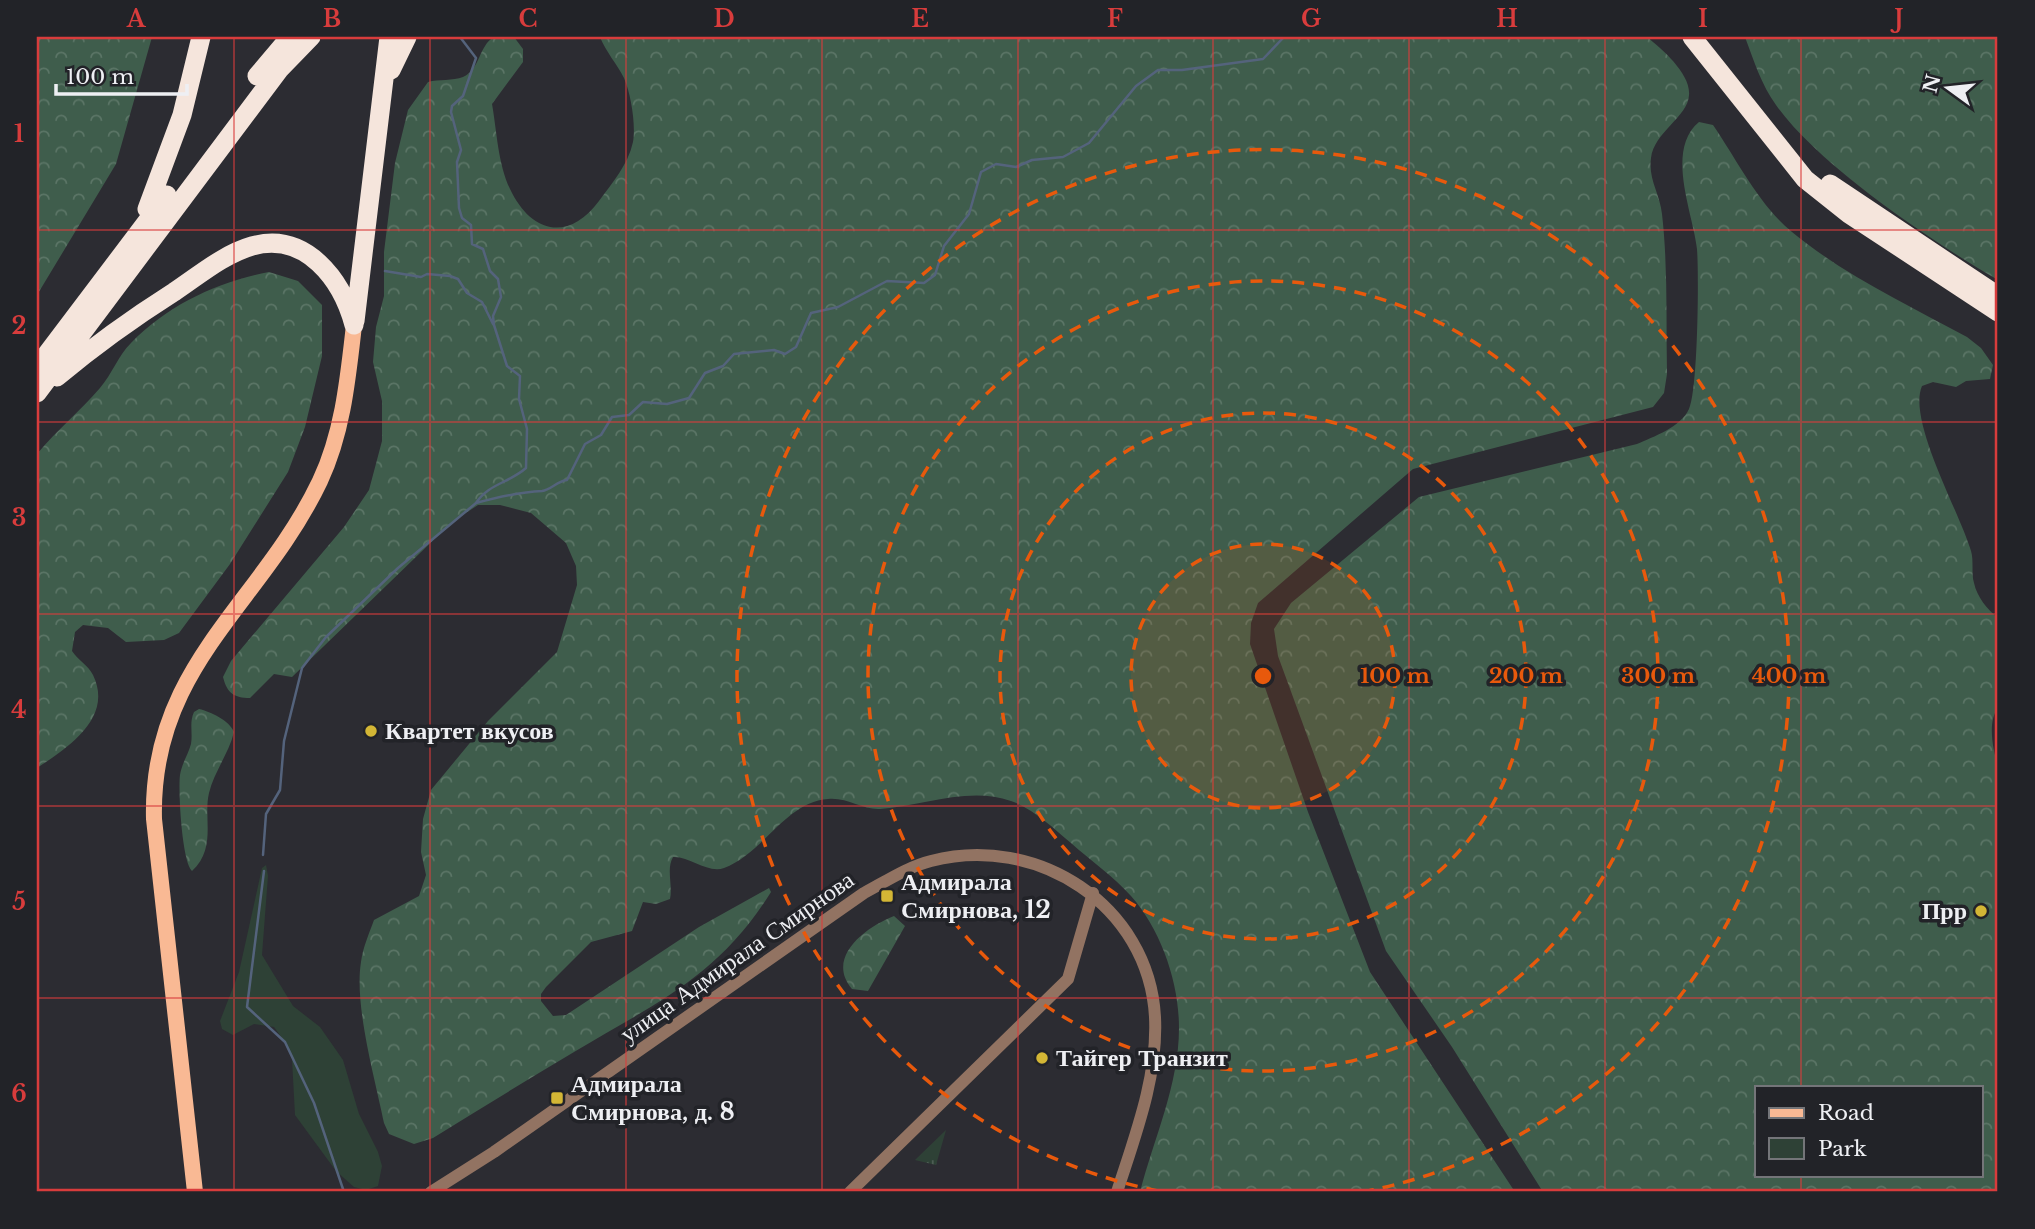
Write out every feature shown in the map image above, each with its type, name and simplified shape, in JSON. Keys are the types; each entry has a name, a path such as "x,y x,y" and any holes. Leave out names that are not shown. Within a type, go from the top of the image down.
{"highway":[{"path":"138,232 182,115 201,37"},
{"path":"37,367 290,37"},
{"path":"37,395 246,113 279,70 311,37"},
{"path":"354,325 389,37"},
{"path":"383,91 407,37"},
{"path":"1692,37 1805,179 1849,214 1998,312"},
{"path":"1707,37 1762,110 1814,171 1857,204 1998,296"},
{"path":"37,395 57,376 131,320 229,257 253,246 285,245 322,264 343,294 354,325"}],"main road":[{"path":"195,1192 154,819 153,791 160,748 172,709 197,663 281,545 320,481 340,423 354,325"}],"street":[{"name":"улица Адмирала Смирнова","path":"431,1192 494,1152 864,893 930,861 971,855 1000,857 1059,872 1093,893 1115,916 1146,969 1155,1016 1154,1053 1148,1089 1116,1191"},
{"path":"850,1192 1068,979 1093,893"}],"green space":[{"path":"37,37 152,37 116,164 37,295"},
{"path":"494,37 514,37 523,49 523,62 492,104 507,183 521,207 531,217 553,227 565,227 588,214 619,173 633,142 633,118 627,85 600,37 1647,37 1674,63 1685,79 1689,95 1683,110 1658,140 1651,158 1664,234 1667,374 1664,393 1653,407 1413,469 1258,603 1251,623 1250,644 1308,812 1370,972 1515,1192 1140,1192 1170,1091 1178,1049 1176,993 1166,958 1142,910 1110,875 1050,825 1019,804 979,795 880,809 835,799 813,802 786,818 751,852 724,868 712,869 673,857 670,867 670,899 656,904 643,902 632,931 591,942 546,987 541,994 541,1001 553,1016 566,1015 699,927 769,888 771,892 729,946 683,986 658,1002 433,1138 414,1144 389,1134 384,1123 371,1064 360,999 362,956 366,941 374,920 419,896 426,875 421,852 423,819 431,790 488,721 557,652 577,585 576,566 566,543 531,513 500,505 478,505 452,522 292,677 274,674 250,698 232,694 223,677 231,661 344,527 369,490 382,441 382,401 373,362 376,327 384,296 384,252 395,163 408,110 428,82 469,74 485,46"},
{"path":"1745,37 1998,37 1998,280 1911,224 1820,153 1776,105 1758,72"},
{"path":"1699,122 1713,125 1759,196 1792,232 1855,276 1967,337 1981,348 1993,365 1990,379 1966,381 1956,387 1933,382 1922,386 1919,401 1928,443 1971,551 1975,588 1983,602 1998,618 1998,708 1992,728 1998,766 1998,1192 1543,1192 1452,1047 1386,951 1278,656 1274,629 1291,603 1419,497 1637,444 1666,431 1685,415 1692,398 1698,306 1697,249 1684,182 1684,149 1689,134"},
{"path":"269,272 298,281 322,305 322,356 305,427 288,472 230,564 179,633 164,640 126,642 108,628 83,625 75,632 72,651 93,675 98,691 97,705 84,730 37,768 37,454 100,388 122,354 145,329 194,297 231,282"},
{"path":"199,709 224,720 234,732 209,793 207,843 200,862 192,871 183,841 180,783 181,771 191,744 194,712"},
{"path":"266,865 268,876 262,955 293,1006 320,1027 343,1060 359,1114 382,1166 378,1186 366,1190 354,1187 336,1171 295,1115 292,1059 287,1045 274,1027 254,1024 233,1035 222,1029 220,1021 239,972 262,868"},
{"path":"894,916 905,926 868,991 852,989 845,977 843,966 846,955 861,935"},
{"path":"946,1130 936,1165 915,1160"}],"waterway":[{"path":"263,855 266,814 280,790 284,741 302,668 326,637 398,568 486,492 526,468 527,429 519,399 520,376 507,366 494,325 493,316 501,297 498,279 490,271 483,249 472,244 471,225 462,218 459,208 457,162 461,150 451,112 452,106 463,96 476,58 460,37"},
{"path":"476,503 545,490 567,480 585,444 601,435 612,417 629,415 643,402 667,404 689,398 705,373 723,366 734,354 774,350 785,354 796,347 811,313 838,307 887,281 924,283 935,275 944,246 969,214 981,172 996,164 1016,167 1032,160 1063,157 1089,143 1136,86 1158,70 1182,70 1263,59 1284,37"},
{"path":"385,271 421,277 427,274 450,276 458,279 467,293 482,302 493,324"},
{"path":"264,871 247,1007 285,1042 314,1103 344,1192"}],"place":[{"name":"Квартет вкусов","path":"371,731"},
{"name":"Адмирала Смирнова, 12","path":"887,896"},
{"name":"Прр","path":"1981,911"},
{"name":"Тайгер Транзит","path":"1042,1058"},
{"name":"Адмирала Смирнова, д. 8","path":"557,1098"}]}
